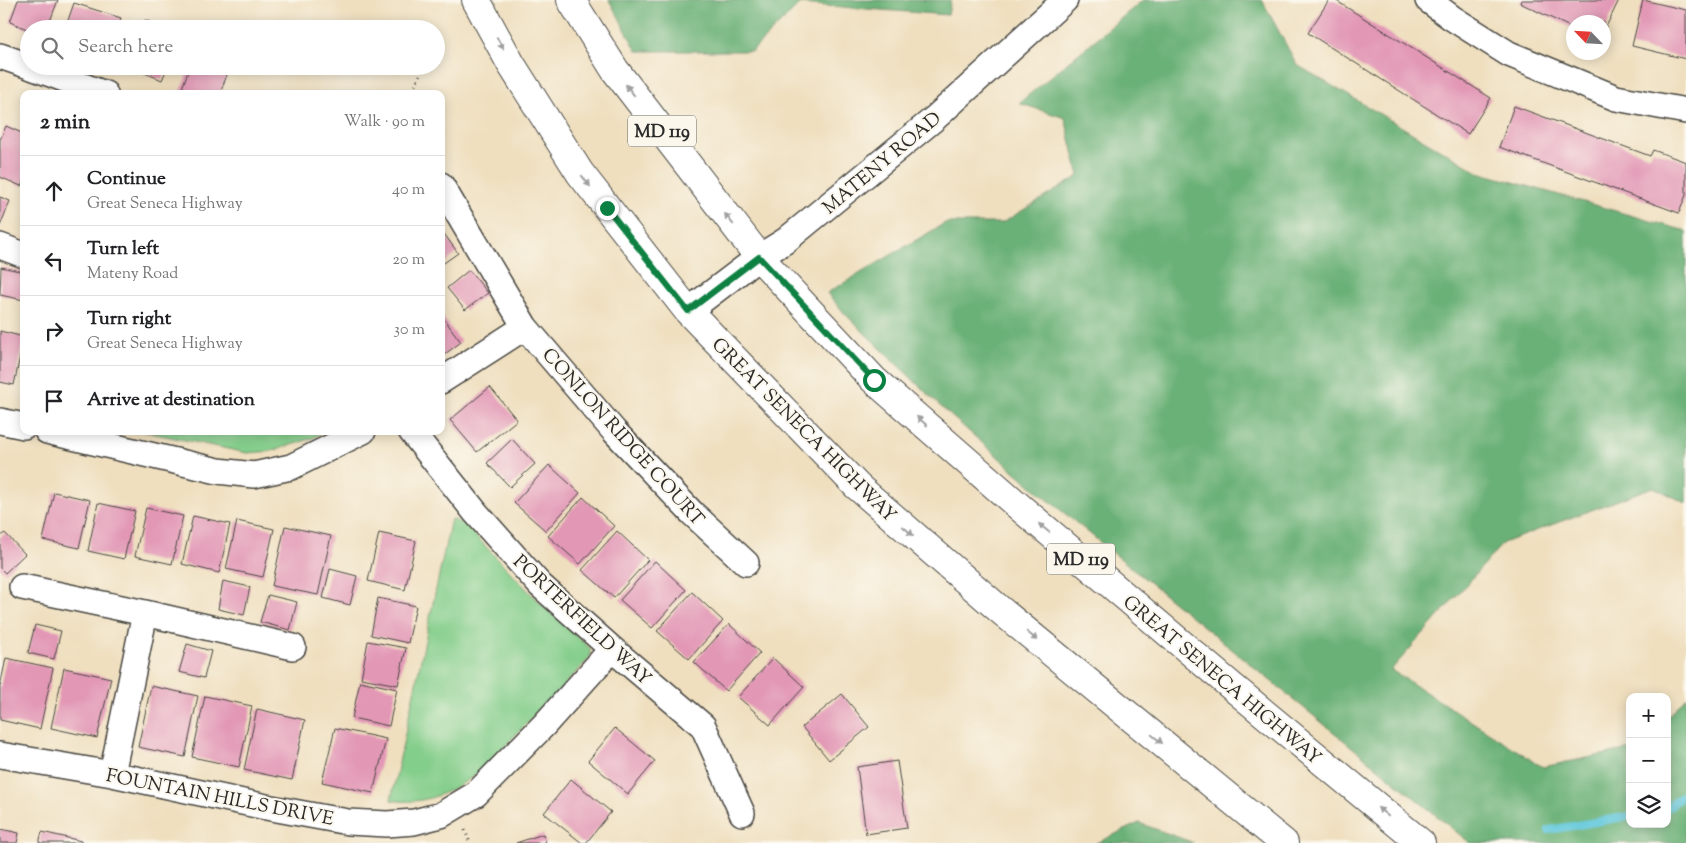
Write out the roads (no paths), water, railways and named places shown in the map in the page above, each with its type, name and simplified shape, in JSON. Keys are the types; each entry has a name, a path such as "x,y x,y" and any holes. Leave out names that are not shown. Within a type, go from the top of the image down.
{"main road":[{"name":"GREAT SENECA HIGHWAY","path":"476,0 512,64 580,173 688,311 856,486 998,609 1284,843"},
{"name":"GREAT SENECA HIGHWAY","path":"571,0 615,70 759,257 874,380 1023,510 1222,679 1421,843"}],"street":[{"name":"MATENY ROAD","path":"688,311 759,257 785,242 934,118 1065,0"},
{"path":"1428,0 1452,18 1509,54 1616,98 1686,111"},
{"path":"0,56 20,63"},
{"path":"53,75 94,90"},
{"name":"CONLON RIDGE COURT","path":"445,192 525,326 614,431 692,513 746,563"},
{"path":"0,246 20,254"},
{"path":"445,378 525,326"},
{"path":"0,421 20,425"},
{"path":"64,435 218,472 254,476 291,467 355,435"},
{"name":"PORTERFIELD WAY","path":"414,435 476,513 540,585 703,726 742,813"},
{"path":"22,587 146,613 293,648"},
{"path":"112,774 146,613"},
{"name":"FOUNTAIN HILLS DRIVE","path":"0,755 112,774 266,807 348,822 387,824 414,822 441,815 476,794 544,725 612,648"}],"waterway":[{"path":"1671,805 1686,793"},
{"path":"1549,830 1626,817"}]}
